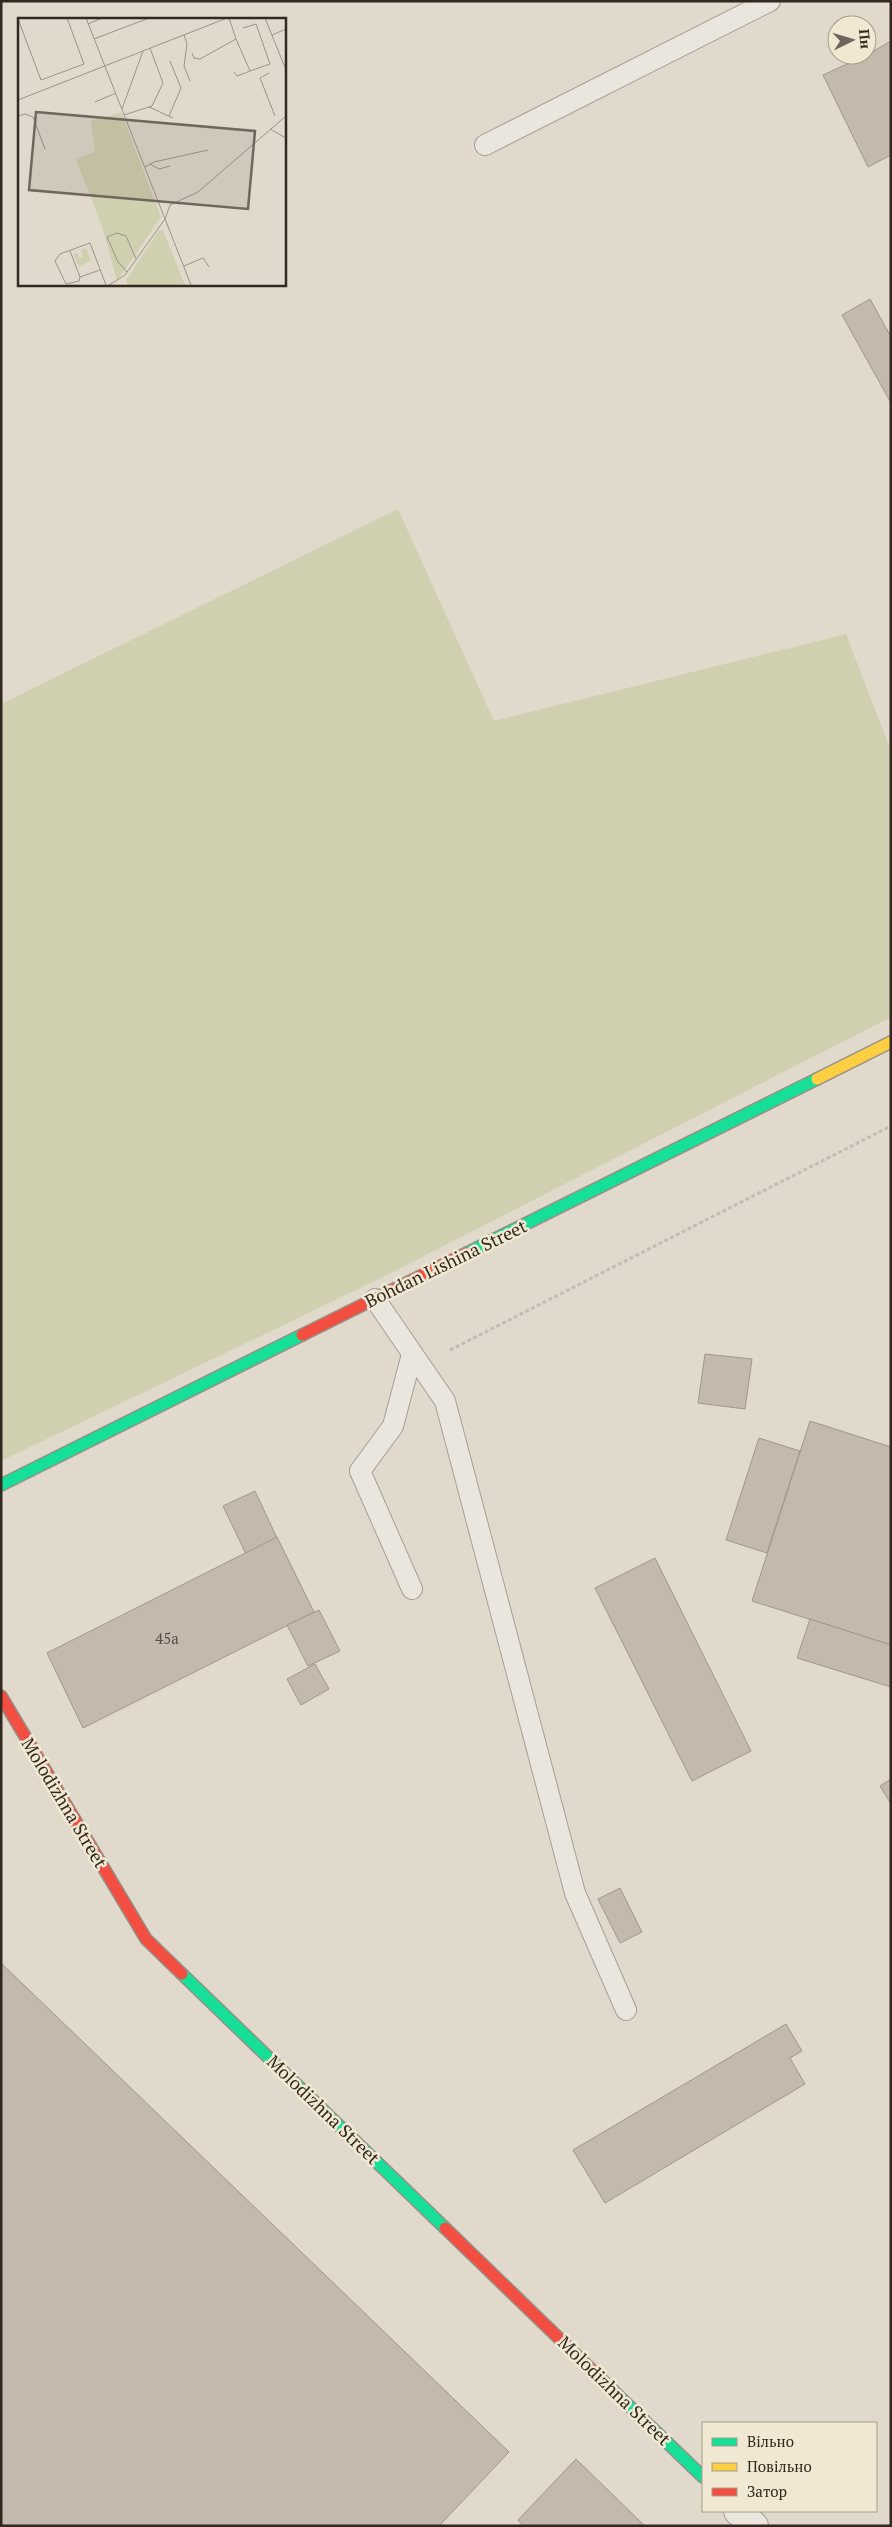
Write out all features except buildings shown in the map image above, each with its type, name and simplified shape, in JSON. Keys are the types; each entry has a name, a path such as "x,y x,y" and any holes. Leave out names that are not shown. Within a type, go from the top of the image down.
{"street":[{"name":"Bohdan Lishina Street","path":"1,1485 891,1042"},
{"name":"Molodizhna Street","path":"1,1696 146,1939 702,2476"},
{"path":"739,2512 754,2526"}],"lane":[{"path":"485,146 770,1"},
{"path":"375,1299 445,1401 575,1893 626,2010"},
{"path":"412,1589 360,1470 393,1426 416,1360"}],"path":[{"path":"416,1360 891,1126"}],"green space":[{"path":"398,509 494,721 846,634 891,751 891,1017 383,1277 1,1461 1,704"}],"traffic: fast":[{"path":"467,1253 817,1079"},
{"path":"1,1485 302,1335"},
{"path":"182,1974 445,2228"},
{"path":"601,2379 702,2476"}],"traffic: slow":[{"path":"817,1079 891,1042"}],"traffic: jam":[{"path":"302,1335 467,1253"},
{"path":"1,1696 146,1939 182,1974"},
{"path":"445,2228 601,2379"}]}
